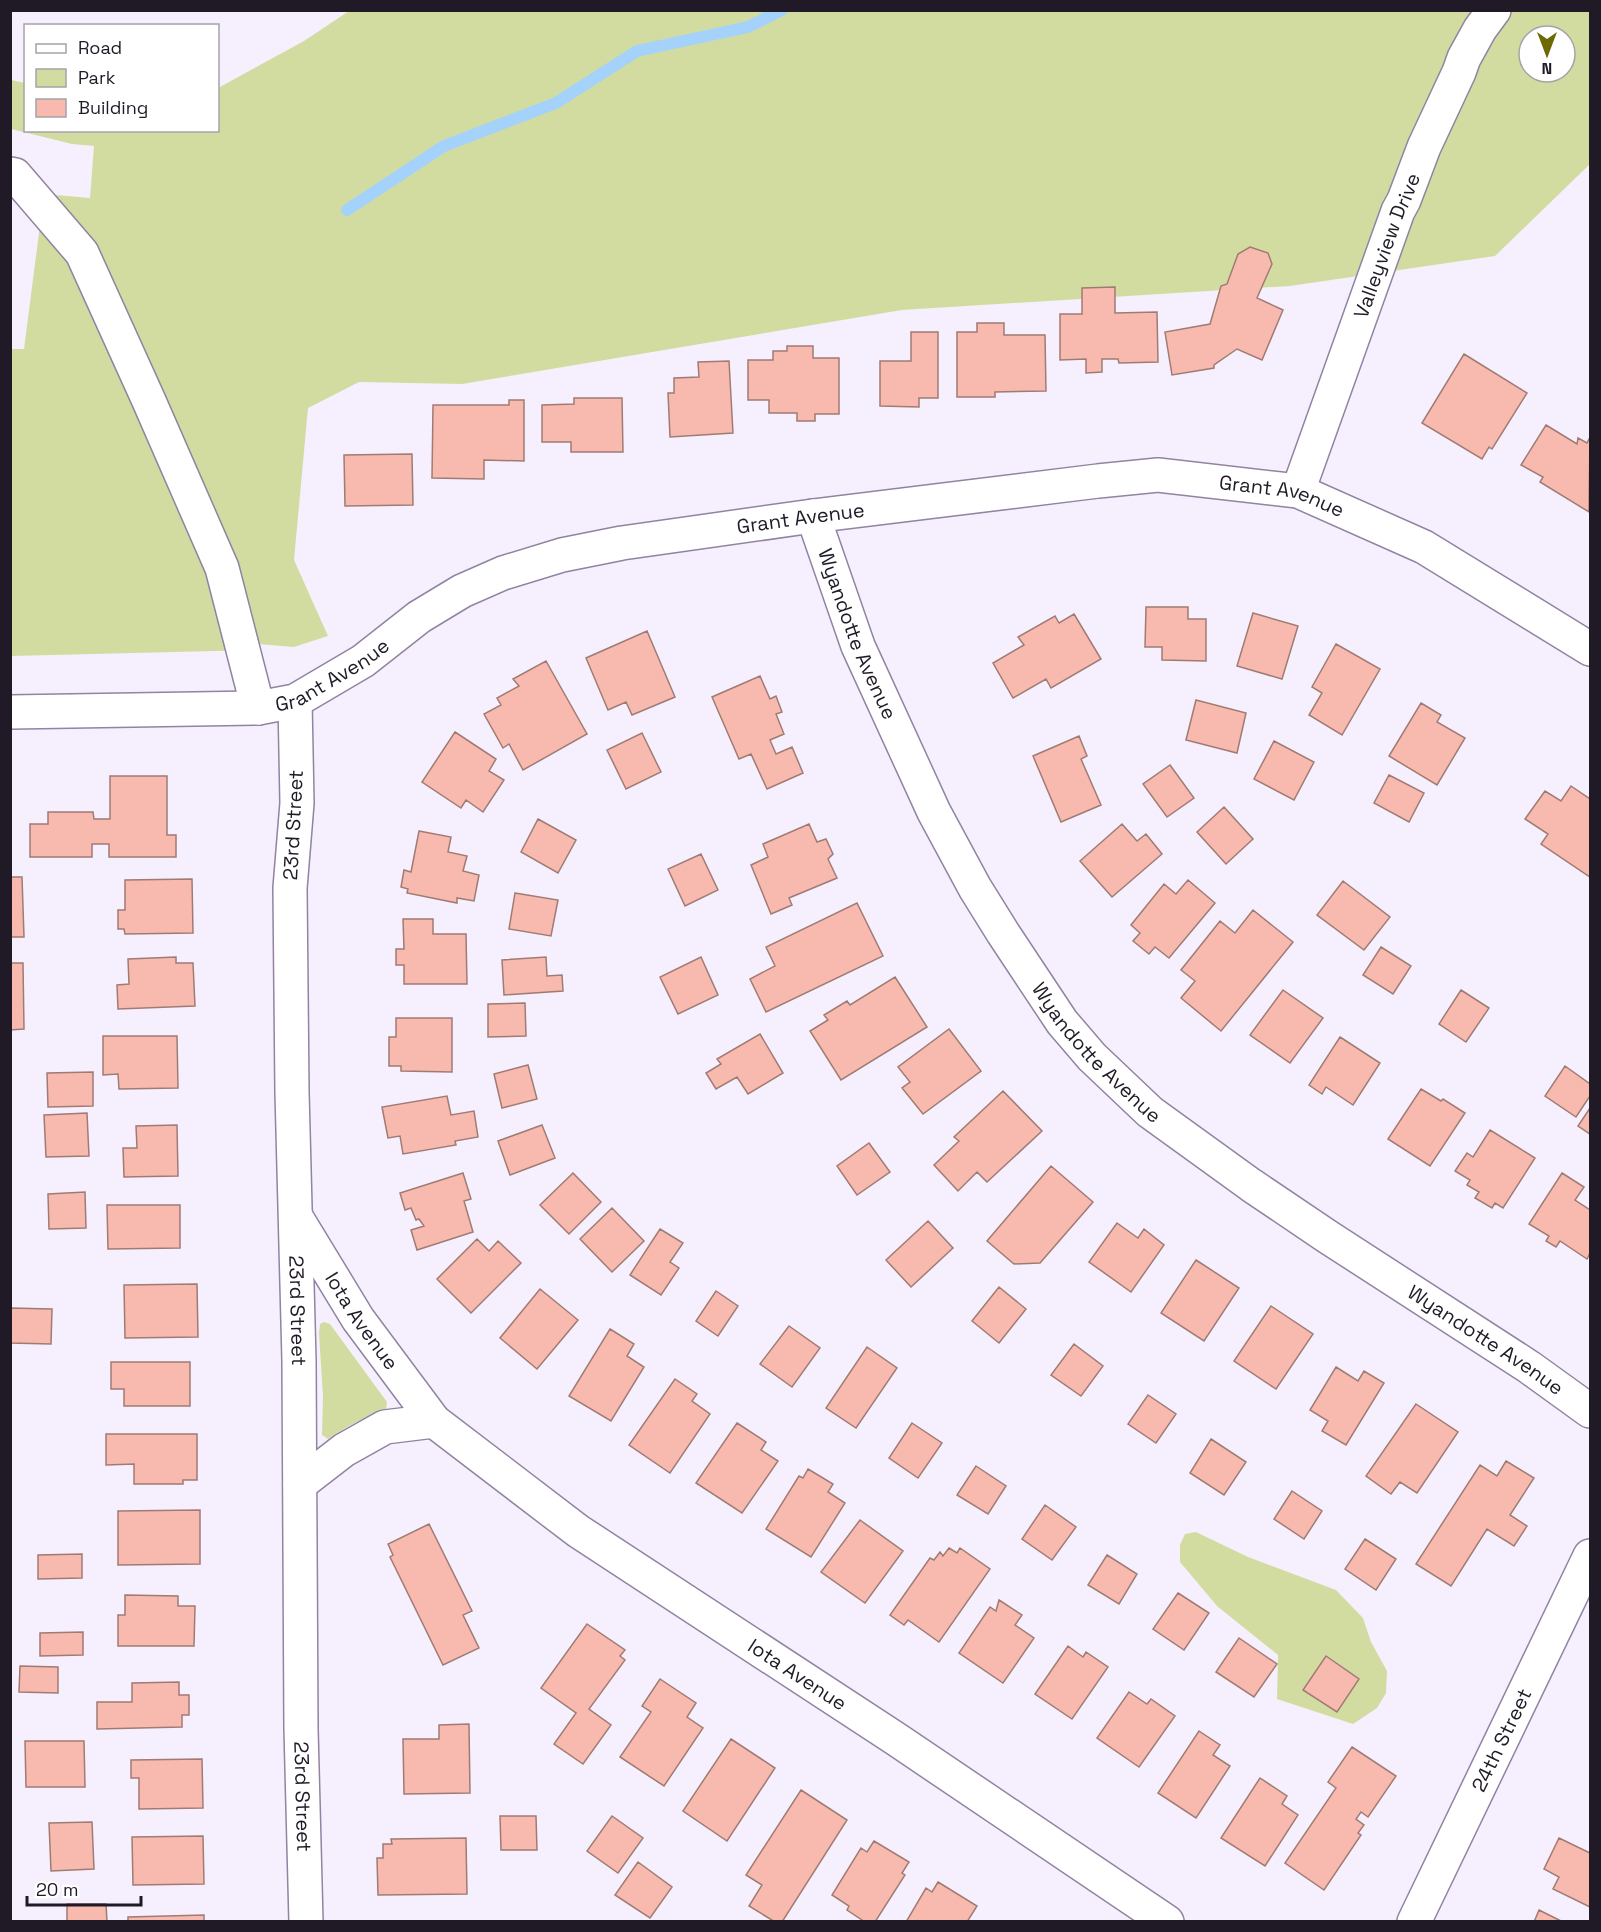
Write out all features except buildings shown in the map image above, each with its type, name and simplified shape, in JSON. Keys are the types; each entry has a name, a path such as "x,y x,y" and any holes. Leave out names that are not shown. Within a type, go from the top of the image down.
{"street":[{"name":"Valleyview Drive","path":"1298,491 1398,210 1424,147 1460,72 1464,58 1480,29 1494,10"},
{"path":"10,174 15,175 82,253 222,568 258,708"},
{"name":"Grant Avenue","path":"10,712 258,708 295,701 363,661 419,617 462,591 503,573 562,555 622,543 813,516 1098,480 1158,475 1298,491 1424,547 1590,650"},
{"name":"Wyandotte Avenue","path":"813,516 858,646 930,804 1002,933 1062,1022 1092,1058 1150,1112 1251,1185 1522,1362 1590,1411"},
{"name":"23rd Street","path":"295,701 297,803 290,877 306,1922"},
{"name":"Iota Avenue","path":"295,1215 358,1319 434,1421 578,1531 896,1739 1167,1922"},
{"path":"300,1484 344,1450 385,1427 434,1421"},
{"name":"24th Street","path":"1414,1922 1590,1556"}],"green space":[{"path":"349,11 1590,11 1590,164 1495,256 1290,286 902,310 462,384 359,382 308,408 294,560 328,636 294,647 258,644 260,650 11,656 11,349 24,349 44,194 90,198 94,146 72,144 11,129 11,80 24,83 24,132 219,132 219,87 304,41"},
{"path":"324,1322 330,1324 387,1402 386,1410 356,1422 328,1439 322,1435 323,1397 319,1333 320,1324"},
{"path":"1196,1532 1248,1557 1336,1590 1363,1618 1371,1642 1387,1671 1386,1693 1377,1708 1353,1724 1277,1699 1278,1655 1217,1606 1180,1562 1180,1545 1185,1534"}],"waterway":[{"path":"347,210 444,146 556,103 637,51 748,27 782,10"}]}
